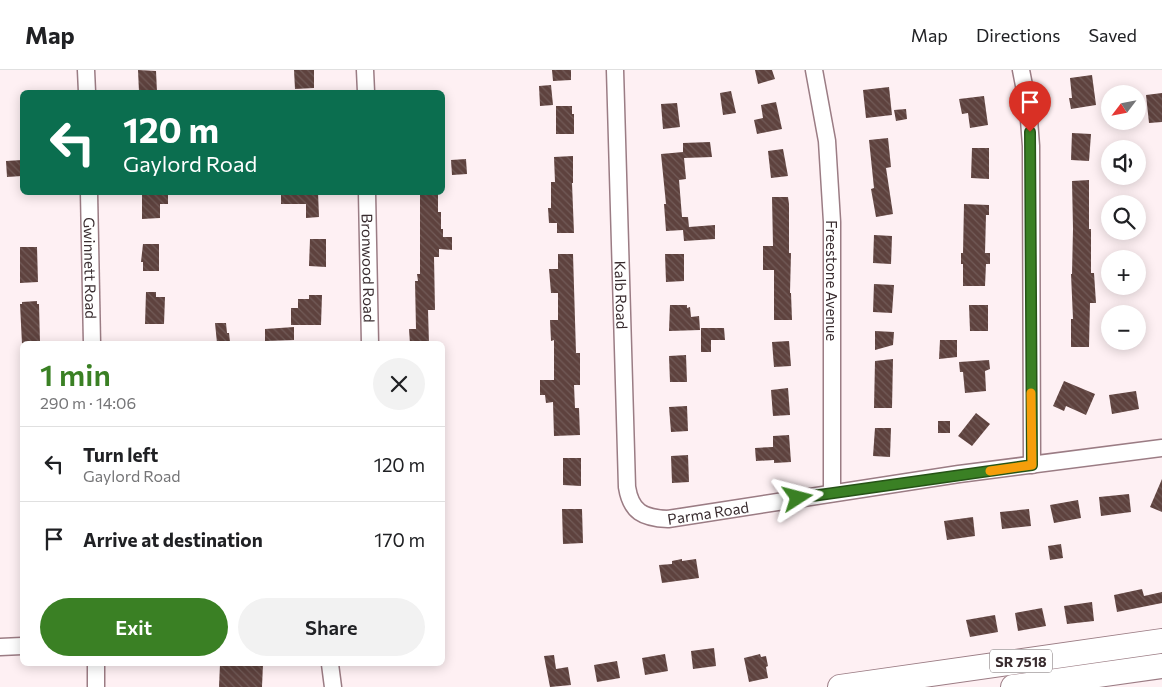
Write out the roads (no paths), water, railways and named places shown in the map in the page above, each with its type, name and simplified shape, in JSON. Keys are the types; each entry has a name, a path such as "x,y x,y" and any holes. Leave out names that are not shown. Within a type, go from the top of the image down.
{"highway":[{"name":"SR 7518","path":"840,687 1162,641"},
{"name":"SR 7518","path":"1028,686 1162,666"}],"street":[{"path":"86,70 87,90"},
{"path":"365,70 366,90"},
{"name":"Kalb Road","path":"615,70 627,487 631,504 642,514"},
{"name":"Freestone Avenue","path":"814,70 827,141 832,222 832,493"},
{"path":"1021,70 1028,106 1031,146 1032,465"},
{"name":"Gwinnett Road","path":"89,195 92,341"},
{"name":"Bronwood Road","path":"367,195 370,341"},
{"name":"Parma Road","path":"642,514 652,518 668,519 729,511 746,506 832,493 1162,448"},
{"path":"0,648 20,646"},
{"path":"96,666 96,687"},
{"path":"330,666 333,687"}]}
